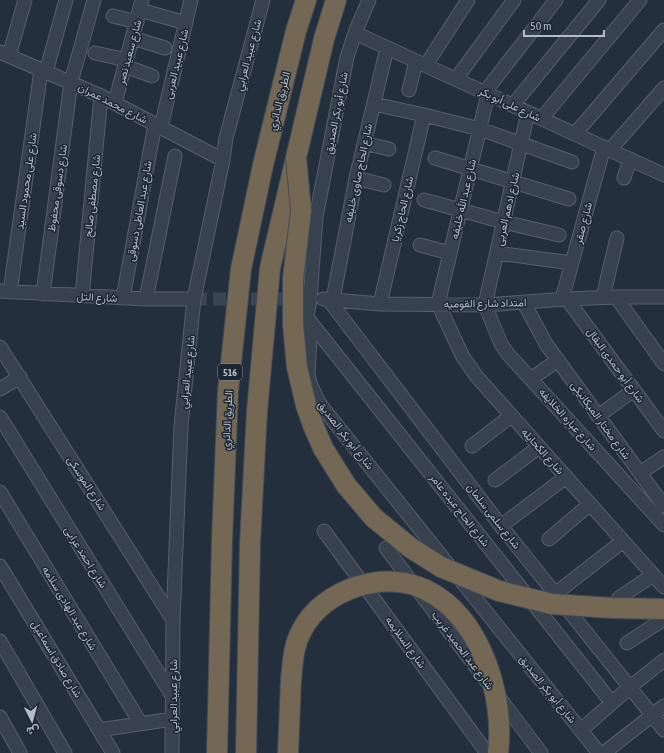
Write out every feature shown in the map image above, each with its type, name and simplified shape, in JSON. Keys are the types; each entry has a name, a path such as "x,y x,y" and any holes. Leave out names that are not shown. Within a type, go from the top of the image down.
{"highway":[{"name":"الطريق الدائري","path":"217,753 222,540 228,391 241,269 263,165 296,31 306,0"},
{"path":"246,753 250,543 257,411 270,268 324,39 336,0"},
{"path":"296,157 301,210 293,278 293,325 298,367 306,405 313,426 323,448 346,485 374,518 411,548 440,567 499,591 552,604 612,608 664,609"},
{"path":"288,753 294,647 302,629 314,613 327,602 350,589 370,583 390,582 409,584 426,590 447,604 465,623 485,658 496,694 500,737 498,753"}],"street":[{"path":"4,54 25,0"},
{"name":"شارع على محمود السيد","path":"5,291 43,71 66,0"},
{"name":"شارع دسوقى محفوظ","path":"44,294 71,82 94,0"},
{"name":"شارع عبيد العربى","path":"158,126 192,0"},
{"name":"شارع عبيد العرابي","path":"172,753 173,620 181,426 194,299 223,160 226,138 263,0"},
{"name":"شارع أبو بكر الصديق","path":"369,0 355,33 347,58 316,217 307,318 310,339 308,373 310,383 319,402 599,753"},
{"path":"409,90 421,63 468,0"},
{"path":"456,79 514,0"},
{"path":"486,93 556,0"},
{"path":"513,105 599,0"},
{"path":"542,118 640,0"},
{"path":"113,16 139,11 186,23"},
{"name":"شارع سعيد نصر","path":"115,104 139,11"},
{"path":"575,134 664,30"},
{"name":"شارع على أبو بكر","path":"355,33 664,175"},
{"path":"132,38 165,48"},
{"name":"شارع الحاج صاوى خليفه","path":"331,299 356,178 387,48"},
{"path":"95,53 126,63 152,76"},
{"name":"شارع محمد عمران","path":"4,54 101,96 223,160"},
{"path":"607,148 664,88"},
{"name":"شارع عبد الله خليفه","path":"438,304 480,129 486,93"},
{"name":"شارع مصطفى صالح","path":"82,296 101,96"},
{"path":"374,104 480,129 572,162"},
{"name":"شارع ادهم العربى","path":"485,305 528,112"},
{"name":"شارع الحاج زكريا","path":"380,304 424,115"},
{"name":"شارع عبد العاطى دسوقى","path":"123,298 158,126"},
{"path":"364,143 389,149"},
{"name":"شارع صقر","path":"565,299 572,263 607,148"},
{"path":"146,299 175,156"},
{"path":"435,158 568,199"},
{"path":"624,178 630,159"},
{"path":"356,178 384,185"},
{"path":"424,200 558,235"},
{"path":"603,297 617,238"},
{"path":"420,245 450,252"},
{"path":"497,253 572,263"},
{"name":"شارع التل","path":"5,291 146,299 194,299"},
{"name":"امتداد شارع القوميه","path":"308,299 331,299 380,304 485,305 603,297 664,297"},
{"path":"616,297 664,364"},
{"name":"شارع سلمى سلمان","path":"331,299 500,526 664,730"},
{"name":"شارع أبو حمدى البقال","path":"565,299 664,431"},
{"name":"شارع مختار الميكانيكى","path":"524,303 543,338 558,360 640,473 662,500"},
{"name":"شارع الكحايله","path":"438,304 469,366 477,377 664,587"},
{"name":"شارع عباره الخلايفه","path":"485,305 501,344 508,354 664,525"},
{"name":"شارع الحاج عبده عامر","path":"307,318 612,703"},
{"name":"شارع الموسكى","path":"0,347 173,620"},
{"path":"531,378 558,360"},
{"path":"0,389 20,378"},
{"path":"598,416 634,390"},
{"path":"472,446 511,416"},
{"name":"شارع احمد عرابى","path":"0,417 173,697"},
{"path":"495,480 539,446"},
{"path":"640,473 664,457"},
{"path":"500,526 566,477"},
{"name":"شارع عبد الهادى سلامه","path":"0,492 141,724"},
{"path":"548,539 590,504"},
{"name":"شارع السلايمه","path":"324,531 487,753"},
{"path":"555,594 623,541"},
{"name":"شارع عبد الحميد غريب","path":"386,548 541,753"},
{"name":"شارع صادق اسماعيل","path":"0,566 113,753"},
{"path":"619,598 653,575"},
{"path":"626,643 664,618"},
{"path":"0,641 65,753"},
{"path":"581,730 664,660"},
{"path":"604,753 664,706"},
{"path":"0,717 20,753"},
{"path":"99,730 172,719"}],"tunnel":[{"path":"194,299 300,299"}]}
